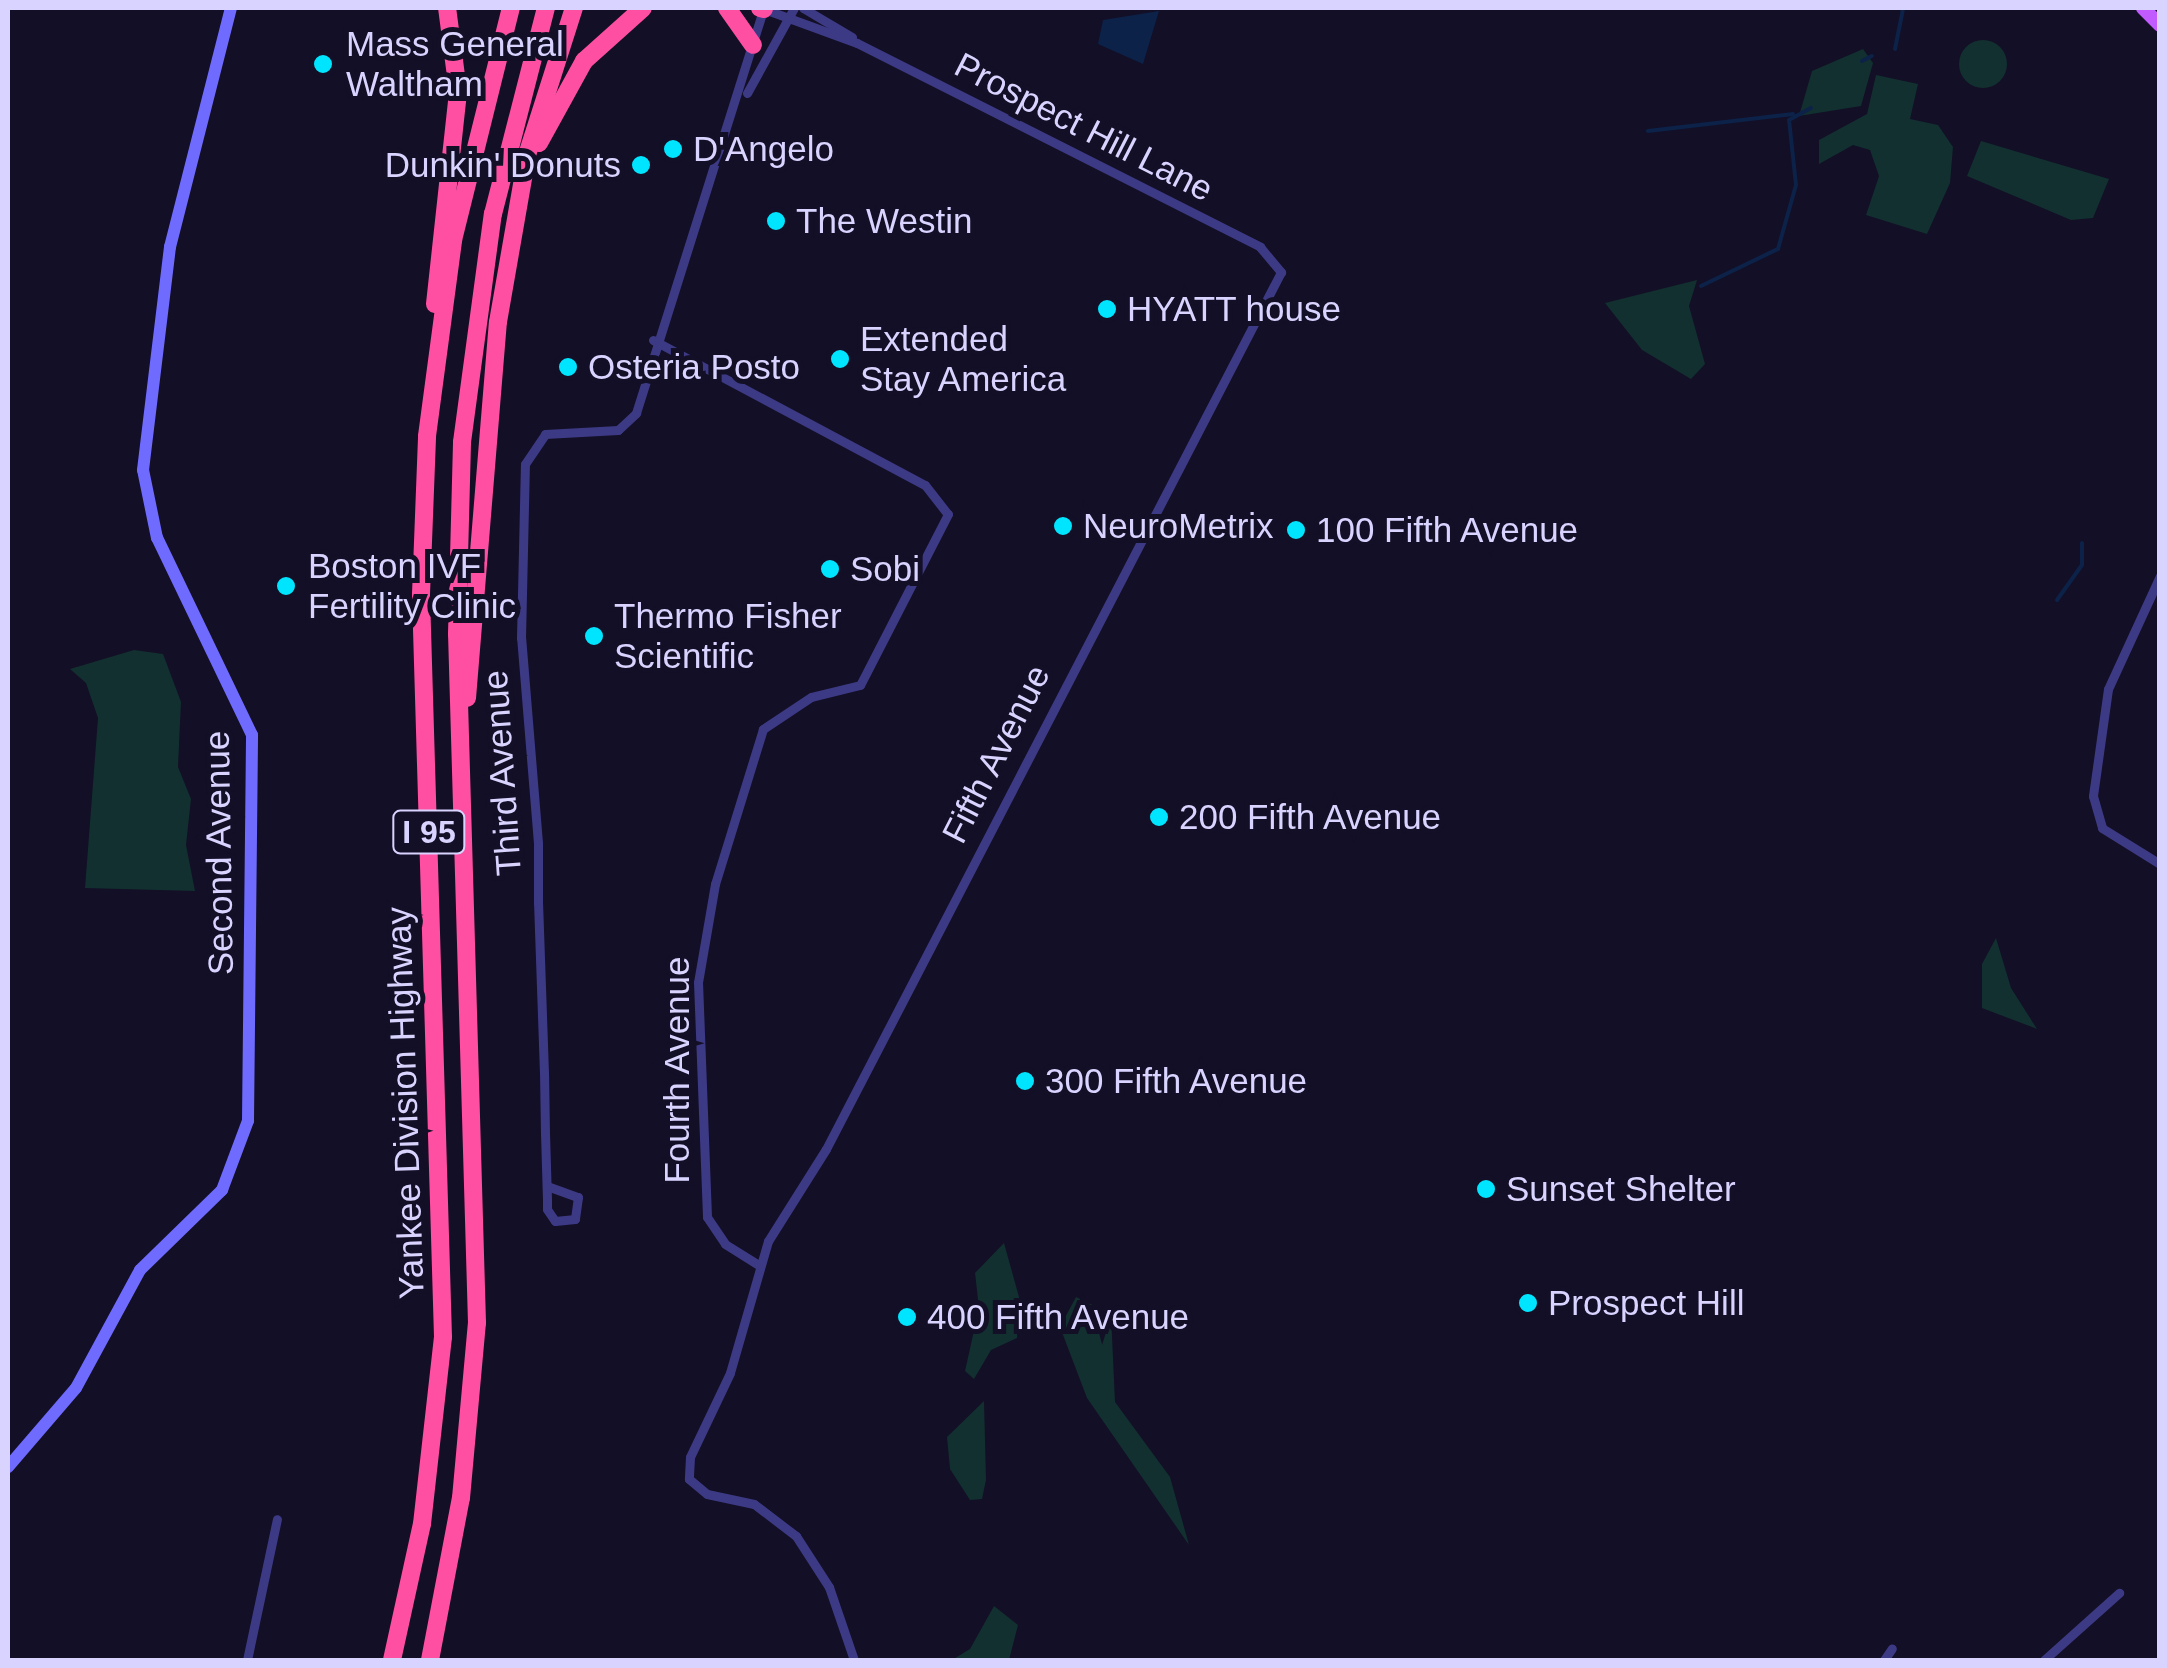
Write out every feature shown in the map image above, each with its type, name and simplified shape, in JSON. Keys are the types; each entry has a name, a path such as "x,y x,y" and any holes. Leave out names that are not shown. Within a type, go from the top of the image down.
{"highway":[{"path":"437,342 433,273 458,91 447,8"},
{"name":"Yankee Division Highway","path":"392,1660 422,1524 443,1337 421,594 437,342 464,183 511,8"},
{"name":"Yankee Division Highway","path":"430,1660 461,1498 477,1323 456,556 468,366 501,175 546,8"},
{"path":"460,738 474,654 490,386 522,190 574,8"},
{"path":"522,190 569,84 637,11 661,8"},
{"path":"727,8 753,44"}],"main road":[{"path":"2143,8 2160,25"}],"street":[{"name":"Second Avenue","path":"8,1467 76,1388 136,1275 217,1196 248,1121 252,735 156,538 143,470 170,247 231,8"},
{"name":"Third Avenue","path":"547,1186 538,843 521,638 526,464 544,434 629,423 653,340 742,100 763,8"},
{"name":"Prospect Hill Lane","path":"763,8 792,12 858,43 1260,247 1280,267"},
{"name":"Prospect Hill Lane","path":"803,8 858,43"},
{"name":"Third Avenue","path":"742,100 792,12"},
{"name":"Fifth Avenue","path":"849,1658 828,1586 796,1536 754,1504 708,1494 689,1479 690,1457 730,1373 757,1264 851,1103 1280,267"},
{"name":"Fourth Avenue","path":"653,340 924,486 948,514 860,685 811,697 763,728 715,884 698,982 707,1217 725,1244 757,1264"},
{"path":"2160,576 2108,689 2093,796 2102,828 2160,864"},
{"path":"547,1186 578,1197 575,1219 550,1216 547,1186"},
{"path":"247,1660 277,1519"},
{"path":"2044,1660 2119,1592"},
{"path":"1884,1660 1892,1648"}],"green space":[{"path":"1983,40 2000,47 2007,64 2000,81 1983,88 1966,81 1959,64 1966,47"},
{"path":"1863,49 1873,63 1861,106 1799,116 1812,71"},
{"path":"1876,75 1918,84 1910,119 1938,125 1953,147 1950,183 1927,234 1866,215 1879,176 1870,150 1853,145 1819,164 1819,140 1867,114"},
{"path":"1981,141 2109,179 2093,218 2071,220 1967,176"},
{"path":"1697,280 1689,306 1705,364 1691,379 1642,350 1605,303"},
{"path":"134,650 163,654 181,702 178,767 191,799 186,845 195,891 85,888 98,718 86,683 70,669"},
{"path":"1996,938 2011,988 2037,1029 1982,1008 1982,964"},
{"path":"1004,1243 1019,1297 1017,1338 991,1350 974,1379 965,1371 979,1308 975,1273"},
{"path":"1076,1297 1111,1314 1115,1402 1170,1477 1189,1545 1087,1398 1060,1327"},
{"path":"984,1401 986,1480 982,1499 970,1500 950,1469 947,1437"},
{"path":"994,1606 1018,1625 1009,1660 952,1660 970,1649"}],"water":[{"path":"1159,11 1143,64 1098,44 1103,20"}],"waterway":[{"path":"1895,49 1903,9"},
{"path":"1862,61 1872,56"},
{"path":"1701,286 1778,249 1796,185 1789,120 1811,108"},
{"path":"1648,131 1793,114"},
{"path":"2057,600 2082,565 2082,543"}],"place":[{"name":"Mass General Waltham","path":"323,64"},
{"name":"D'Angelo","path":"673,149"},
{"name":"Dunkin' Donuts","path":"641,165"},
{"name":"The Westin","path":"776,221"},
{"name":"HYATT house","path":"1107,309"},
{"name":"Extended Stay America","path":"840,359"},
{"name":"Osteria Posto","path":"568,367"},
{"name":"NeuroMetrix","path":"1063,526"},
{"name":"100 Fifth Avenue","path":"1296,530"},
{"name":"Sobi","path":"830,569"},
{"name":"Boston IVF Fertility Clinic","path":"286,586"},
{"name":"Thermo Fisher Scientific","path":"594,636"},
{"name":"200 Fifth Avenue","path":"1159,817"},
{"name":"300 Fifth Avenue","path":"1025,1081"},
{"name":"Sunset Shelter","path":"1486,1189"},
{"name":"Prospect Hill","path":"1528,1303"},
{"name":"400 Fifth Avenue","path":"907,1317"}]}
